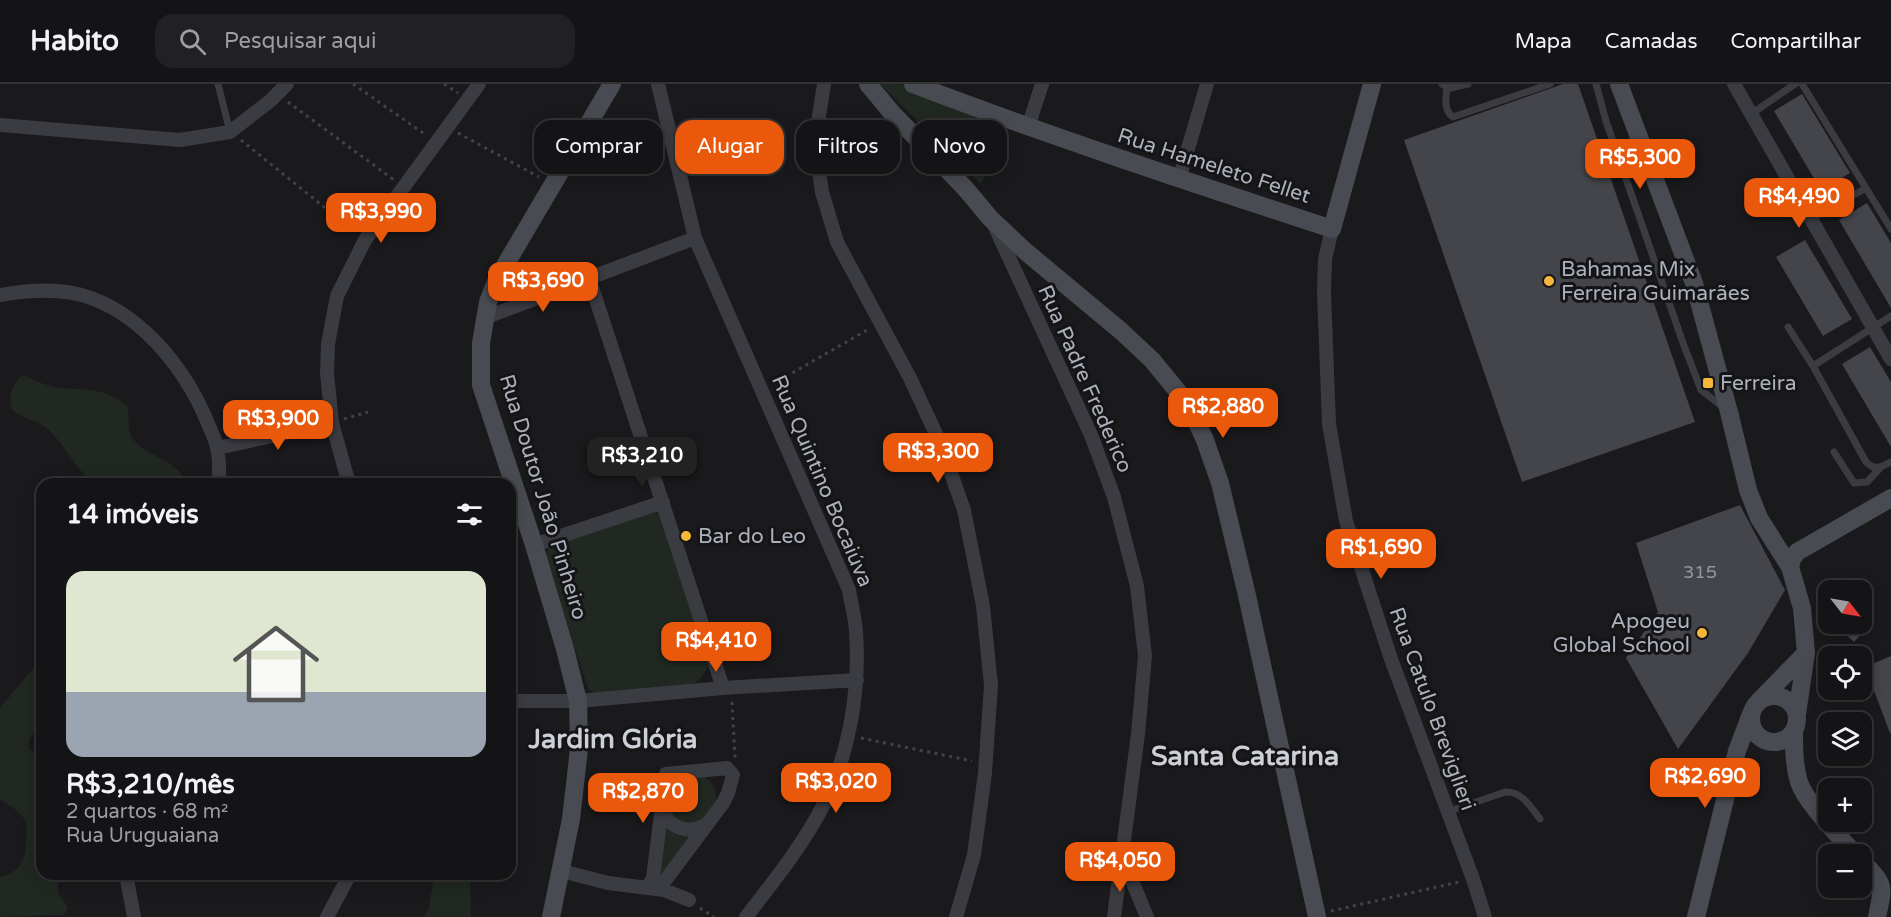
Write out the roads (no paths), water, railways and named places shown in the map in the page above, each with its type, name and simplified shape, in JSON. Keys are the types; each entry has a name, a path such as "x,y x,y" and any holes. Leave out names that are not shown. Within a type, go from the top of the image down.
{"street":[{"path":"347,478 338,421 327,373 337,296 364,240 478,84"},
{"name":"Rua Doutor João Pinheiro","path":"512,478 481,385 481,343 484,318 497,279 612,84"},
{"name":"Rua Quintino Bocaiúva","path":"658,84 695,238 849,590 856,629 857,680 848,735 824,804 794,854 746,917"},
{"path":"824,84 815,142 822,192 837,242 910,378 941,445 964,510 983,606 991,685 985,764 974,855 956,917"},
{"path":"859,84 872,89 892,114 965,188 990,218 1025,251 1121,331 1152,360 1188,404 1205,440 1220,483 1317,916"},
{"name":"Rua Hameleto Fellet","path":"914,84 1028,127 1332,229"},
{"path":"1028,127 1042,84"},
{"path":"1179,179 1207,84"},
{"path":"1332,229 1372,84"},
{"path":"1619,84 1694,283 1748,490 1774,543 1794,559 1806,653 1795,723 1796,769 1804,793 1847,844"},
{"path":"1734,84 1891,359"},
{"path":"0,125 180,140 230,132 282,89"},
{"name":"Rua Padre Frederico","path":"990,218 1091,435 1114,497 1137,586 1145,656 1138,734 1114,917"},
{"name":"Rua Catulo Breviglieri","path":"1332,229 1325,259 1324,292 1329,424 1346,521 1372,605 1485,917"},
{"path":"484,318 695,238"},
{"path":"589,278 727,688"},
{"path":"0,295 29,290 57,291 90,297 120,313 142,329 163,350 201,405 218,448 219,478"},
{"path":"218,448 338,421"},
{"name":"Rua Doutor João Pinheiro","path":"516,491 566,649 579,701 579,749 571,819 551,917"},
{"path":"1794,559 1891,498"},
{"path":"534,545 663,502"},
{"path":"1696,917 1737,751 1755,708 1806,653"},
{"path":"516,701 579,701 727,688 857,680"},
{"path":"1766,697 1782,697 1789,701 1795,723 1789,736 1776,742 1762,739 1753,728 1755,708 1766,697"},
{"path":"727,768 731,775 723,803 661,885 651,889 666,774 727,768"},
{"path":"661,809 669,822 685,830 694,830 707,824"},
{"path":"1122,857 1147,917"},
{"path":"562,871 608,883 667,891 689,900"},
{"path":"1872,872 1880,880 1883,890 1877,917"},
{"path":"127,880 134,917"},
{"path":"327,917 347,880"}],"lane":[{"path":"218,84 230,132"},
{"path":"1468,84 1455,88 1444,86 1446,108 1453,117 1550,84"},
{"path":"1596,84 1606,121 1701,390 1729,412"},
{"path":"1751,114 1795,84"},
{"path":"1802,84 1891,229"},
{"path":"1811,219 1866,188"},
{"path":"1813,366 1891,316"},
{"path":"1788,327 1813,366 1866,462 1871,467 1880,468"},
{"path":"1834,452 1854,483 1867,482 1880,468 1891,462"},
{"path":"1447,812 1505,792 1513,792 1521,796 1540,819"}],"place":[{"name":"Bahamas Mix Ferreira Guimarães","path":"1549,281"},
{"name":"Ferreira","path":"1708,383"},
{"name":"Bar do Leo","path":"686,536"},
{"name":"Apogeu Global School","path":"1702,633"}],"district":[{"name":"Jardim Glória","path":"613,739"},
{"name":"Santa Catarina","path":"1245,756"}]}
